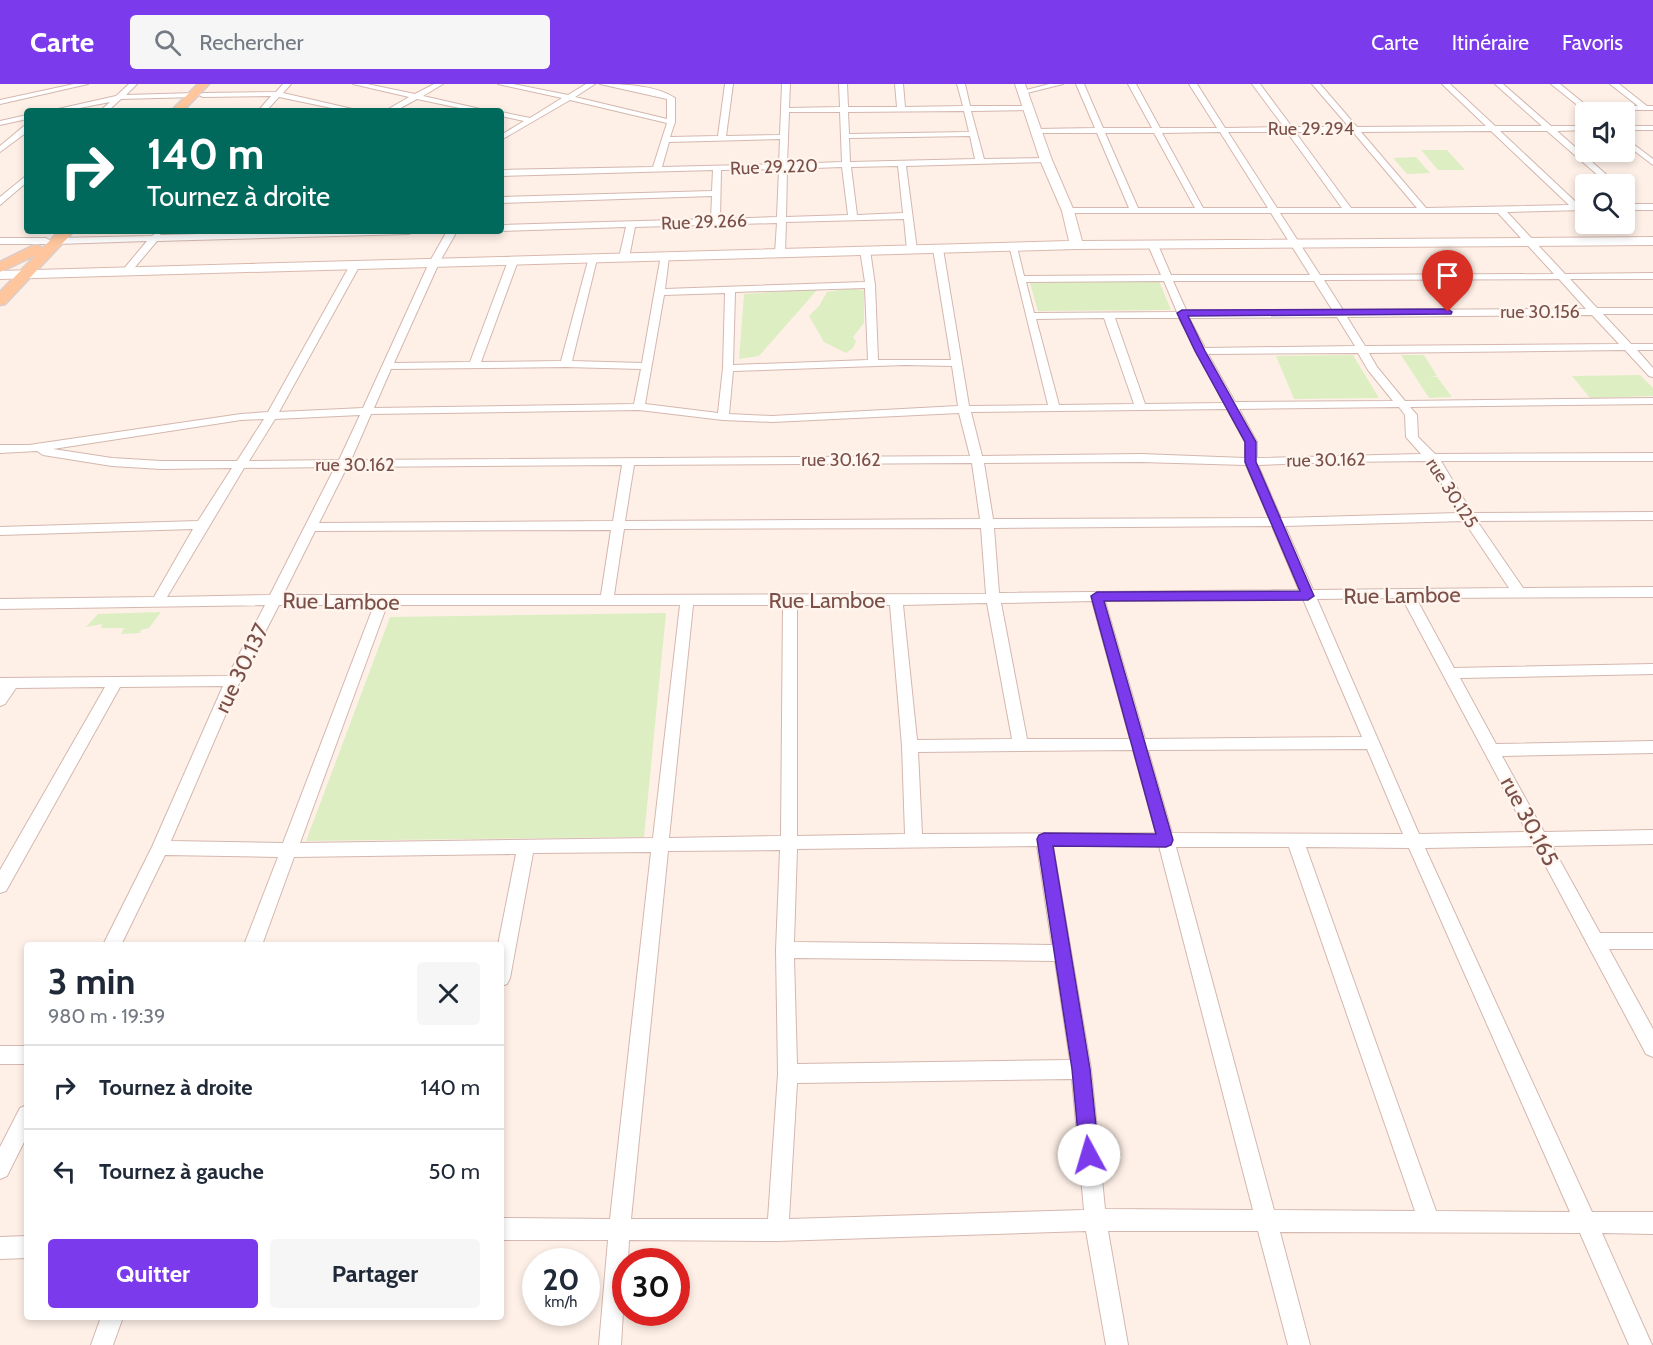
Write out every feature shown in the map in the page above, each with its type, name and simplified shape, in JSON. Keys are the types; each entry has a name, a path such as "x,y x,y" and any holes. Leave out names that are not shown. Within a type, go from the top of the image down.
{"main road":[{"path":"180,108 200,91 214,84"},
{"path":"189,108 200,91"},
{"path":"0,287 10,273 53,239"},
{"path":"0,301 10,273 53,239"}],"street":[{"path":"0,102 84,84"},
{"path":"108,108 133,84"},
{"path":"265,108 287,84"},
{"path":"357,84 471,108"},
{"path":"394,108 439,84"},
{"path":"502,84 671,122"},
{"path":"523,88 531,84"},
{"path":"504,136 591,84"},
{"path":"604,84 639,89 673,100 671,122 657,168"},
{"path":"722,139 729,84"},
{"path":"780,253 786,84"},
{"path":"843,84 846,164 853,217"},
{"path":"899,84 901,109"},
{"path":"961,84 980,161"},
{"path":"1059,84 1022,88 1046,160 1068,211 1076,245"},
{"path":"1080,84 1135,211"},
{"path":"1132,84 1200,210"},
{"name":"rue 30.125","path":"1193,84 1296,242 1377,375 1411,415 1412,436 1434,460 1468,517 1519,593"},
{"path":"1256,84 1348,210"},
{"path":"1316,84 1423,209"},
{"path":"1446,84 1491,128 1575,202"},
{"path":"1499,84 1602,174"},
{"path":"1555,84 1578,102"},
{"path":"1614,84 1649,108 1653,114"},
{"path":"629,96 639,89"},
{"path":"68,108 121,97 200,91 277,94 323,108"},
{"path":"609,108 619,102"},
{"path":"785,110 1029,108"},
{"path":"504,115 530,120"},
{"path":"0,123 24,118"},
{"name":"Rue 29.294","path":"1037,131 1575,128"},
{"path":"1635,128 1653,128"},
{"path":"0,150 24,130"},
{"path":"846,136 973,134"},
{"path":"665,140 783,137"},
{"path":"1635,149 1653,163"},
{"name":"Rue 29.220","path":"504,173 1046,160"},
{"path":"902,163 912,250"},
{"path":"716,221 717,169"},
{"path":"10,184 24,182"},
{"path":"0,202 24,183"},
{"path":"504,200 717,193"},
{"path":"1635,204 1639,207"},
{"path":"1068,211 1500,210 1575,207"},
{"path":"1635,207 1653,207"},
{"path":"1500,210 1653,374"},
{"name":"Rue 29.266","path":"504,228 908,216"},
{"path":"624,258 631,225"},
{"path":"0,241 214,234"},
{"name":"rue 30.137","path":"113,942 160,848 233,681 312,527 389,366 434,263 450,234"},
{"path":"127,271 158,235"},
{"path":"10,273 1076,245 1653,241"},
{"path":"1152,245 1200,351 1251,442 1251,462 1276,522 1414,841 1641,1345"},
{"path":"1012,247 1032,316 1054,408"},
{"path":"938,249 964,409 976,459 987,523 993,598 1021,746"},
{"path":"865,250 870,285 873,363"},
{"path":"639,406 664,257"},
{"path":"567,364 592,259"},
{"path":"474,365 513,261"},
{"path":"157,603 202,525 272,415 355,264"},
{"path":"1021,279 1653,276"},
{"path":"660,291 870,285"},
{"path":"723,417 728,368 730,290"},
{"name":"rue 30.156","path":"1032,316 1653,311"},
{"path":"1108,314 1141,408"},
{"path":"1200,351 1653,347"},
{"path":"728,368 873,363 957,363"},
{"path":"389,366 567,364 646,366"},
{"path":"0,449 29,449 224,419 367,411 639,406 723,417 772,419 964,409 1653,401"},
{"name":"rue 30.162","path":"29,449 112,462 161,465 1141,458 1251,462 1338,459 1653,457"},
{"path":"607,600 628,463"},
{"path":"312,527 1276,522 1468,517 1653,516"},
{"path":"0,531 202,525"},
{"name":"Rue Lamboe","path":"0,604 275,600 896,600 1097,596 1653,592"},
{"name":"rue 30.165","path":"1407,595 1653,1048"},
{"path":"1097,596 1166,840 1299,1345"},
{"path":"610,1345 619,1229 643,1013 648,932 661,845 687,600"},
{"path":"778,1230 788,1074 785,950 789,842 790,600"},
{"path":"896,600 910,746 914,842"},
{"path":"255,942 382,601"},
{"path":"1450,673 1653,669"},
{"path":"0,700 6,683 233,681"},
{"path":"0,886 115,683"},
{"path":"910,746 1373,743"},
{"path":"1491,750 1653,747"},
{"path":"160,848 288,850 1044,839 1414,841 1653,837"},
{"path":"1044,839 1081,1069 1095,1220 1117,1345"},
{"path":"1295,840 1429,1222"},
{"path":"504,952 526,846"},
{"path":"1595,941 1653,941"},
{"path":"785,950 1063,953"},
{"path":"0,1055 24,1055"},
{"path":"788,1074 1081,1069"},
{"path":"0,1169 24,1121"},
{"path":"504,1229 778,1230 1095,1220 1653,1224"},
{"path":"0,1248 24,1247"},
{"path":"102,1345 111,1320"}],"green space":[{"path":"1421,150 1447,150 1465,170 1438,170"},
{"path":"1416,157 1430,173 1407,174 1393,158"},
{"path":"1029,280 1159,281 1171,310 1038,311"},
{"path":"852,288 864,291 864,323 853,337 856,341 853,348 846,353 824,342 809,316 819,306 827,292"},
{"path":"818,289 759,356 739,359 744,294"},
{"path":"1353,355 1379,398 1294,399 1276,356"},
{"path":"1401,355 1424,355 1437,376 1429,376 1437,377 1452,397 1429,398"},
{"path":"1640,375 1653,388 1653,396 1590,398 1572,376"},
{"path":"161,612 149,628 141,630 140,633 121,634 124,628 101,628 102,624 86,627 98,614"},
{"path":"666,613 644,837 306,841 390,617"}],"route":[{"path":"1089,1155 1081,1069 1044,839 1166,840 1097,596 1308,596 1251,462 1251,442 1200,351 1182,313 1448,312"}]}
